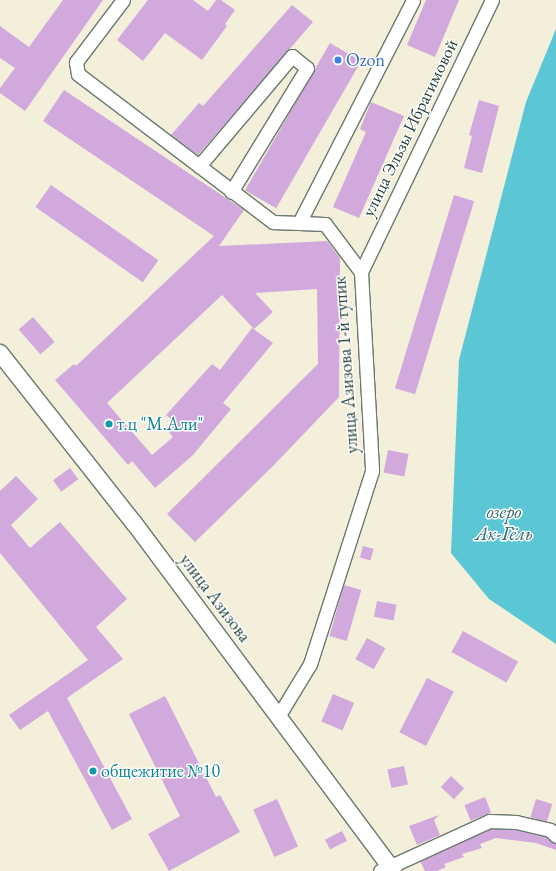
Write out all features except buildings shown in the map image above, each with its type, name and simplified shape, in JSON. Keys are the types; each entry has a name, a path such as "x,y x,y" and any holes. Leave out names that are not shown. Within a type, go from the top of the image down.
{"main road":[{"name":"улица Азизова","path":"0,353 134,523 279,715 385,870"},
{"name":"улица Азизова","path":"0,370 149,557 385,870"}],"street":[{"name":"улица Азизова 1-й тупик","path":"123,0 76,62 78,74 231,192 273,222 325,224 361,272 372,471 310,664 279,715"},
{"path":"299,223 413,0"},
{"name":"улица Эльзы Ибрагимовой","path":"361,272 492,0"},
{"path":"199,166 292,56 307,68 231,192"},
{"path":"385,870 489,821 516,822 550,830 556,836"}],"water":[{"name":"озеро Ак-Гёль","path":"556,29 556,644 489,599 451,553 459,360 526,102"}],"place":[{"name":"Ozon","path":"338,60"},
{"name":"т.ц \"М.Али\"","path":"109,424"},
{"name":"общежитие №10","path":"93,771"}]}
